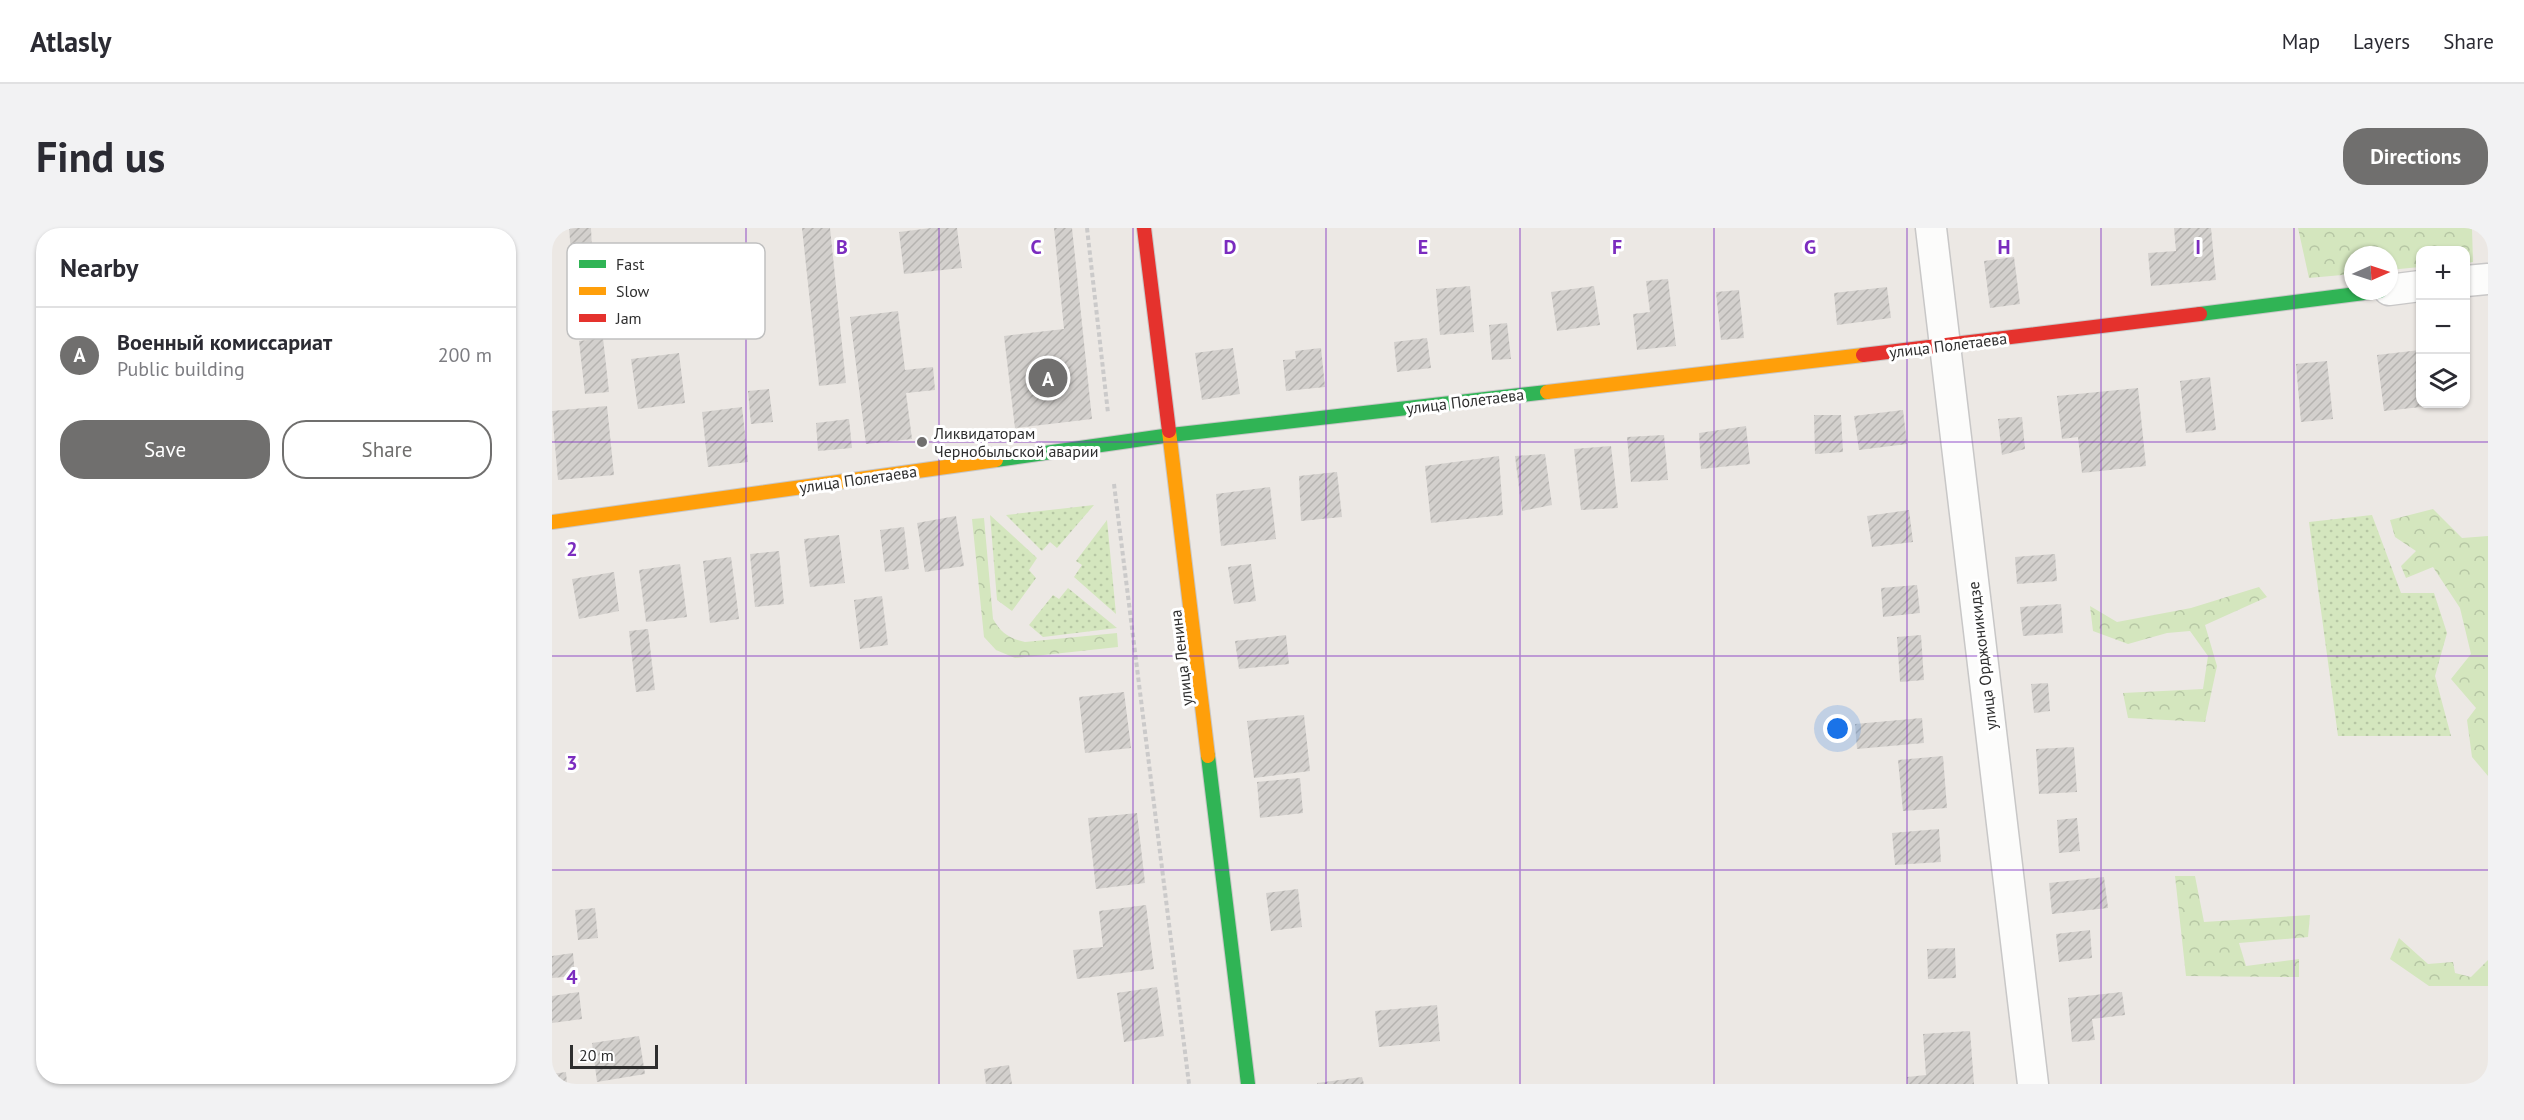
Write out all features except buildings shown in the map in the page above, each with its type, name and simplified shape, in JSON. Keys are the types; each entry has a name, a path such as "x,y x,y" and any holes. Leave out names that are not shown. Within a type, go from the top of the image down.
{"street":[{"name":"улица Ленина","path":"1144,228 1171,435 1248,1084"},
{"name":"улица Орджоникидзе","path":"1931,228 2033,1084"},
{"path":"2470,281 2488,279"},
{"path":"2398,289 2416,287"},
{"name":"улица Полетаева","path":"552,522 1171,435 1946,346 2344,296"}],"path":[{"path":"1087,228 1109,423"},
{"path":"1114,484 1189,1084"}],"green space":[{"path":"2298,228 2472,228 2473,262 2470,262 2470,246 2416,246 2416,267 2398,269 2398,246 2344,246 2344,275 2309,278"},
{"path":"1094,505 1057,548 1050,542 1042,551 1006,515"},
{"path":"2433,509 2462,538 2488,536 2488,776 2472,757 2467,720 2476,708 2451,679 2471,654 2460,608 2433,567 2406,578 2401,566 2416,551 2395,537 2390,520"},
{"path":"990,515 1037,558 1029,570 1036,578 1012,611 997,600"},
{"path":"2372,515 2401,593 2434,593 2447,633 2435,676 2451,736 2338,736 2309,522"},
{"path":"984,518 993,619 1003,632 1025,642 1117,633 1118,647 1015,658 996,650 984,637 972,519"},
{"path":"1107,520 1116,614 1074,577 1082,565 1076,561"},
{"path":"2259,587 2267,597 2205,625 2217,666 2205,722 2128,718 2123,693 2203,689 2208,656 2190,631 2167,633 2128,644 2093,631 2090,606 2117,622 2191,608"},
{"path":"1068,588 1117,628 1043,637 1029,625 1053,595 1059,599"},
{"path":"2175,876 2195,876 2204,922 2310,915 2308,937 2239,943 2246,966 2299,959 2299,977 2186,976"},
{"path":"2399,938 2428,964 2453,962 2455,973 2471,977 2488,960 2488,986 2429,986 2390,959"}],"traffic: fast":[{"path":"2200,314 2344,296"},
{"path":"996,460 1171,435 1547,392"},
{"path":"1208,756 1248,1084"}],"traffic: slow":[{"path":"1547,392 1863,355"},
{"path":"1169,431 1208,756"},
{"path":"552,522 996,460"}],"traffic: jam":[{"path":"1144,228 1169,431"},
{"path":"1863,355 2200,314"}],"place":[{"name":"Военный комиссариат","path":"1048,378"},
{"name":"Ликвидаторам Чернобыльской аварии","path":"922,442"}]}
